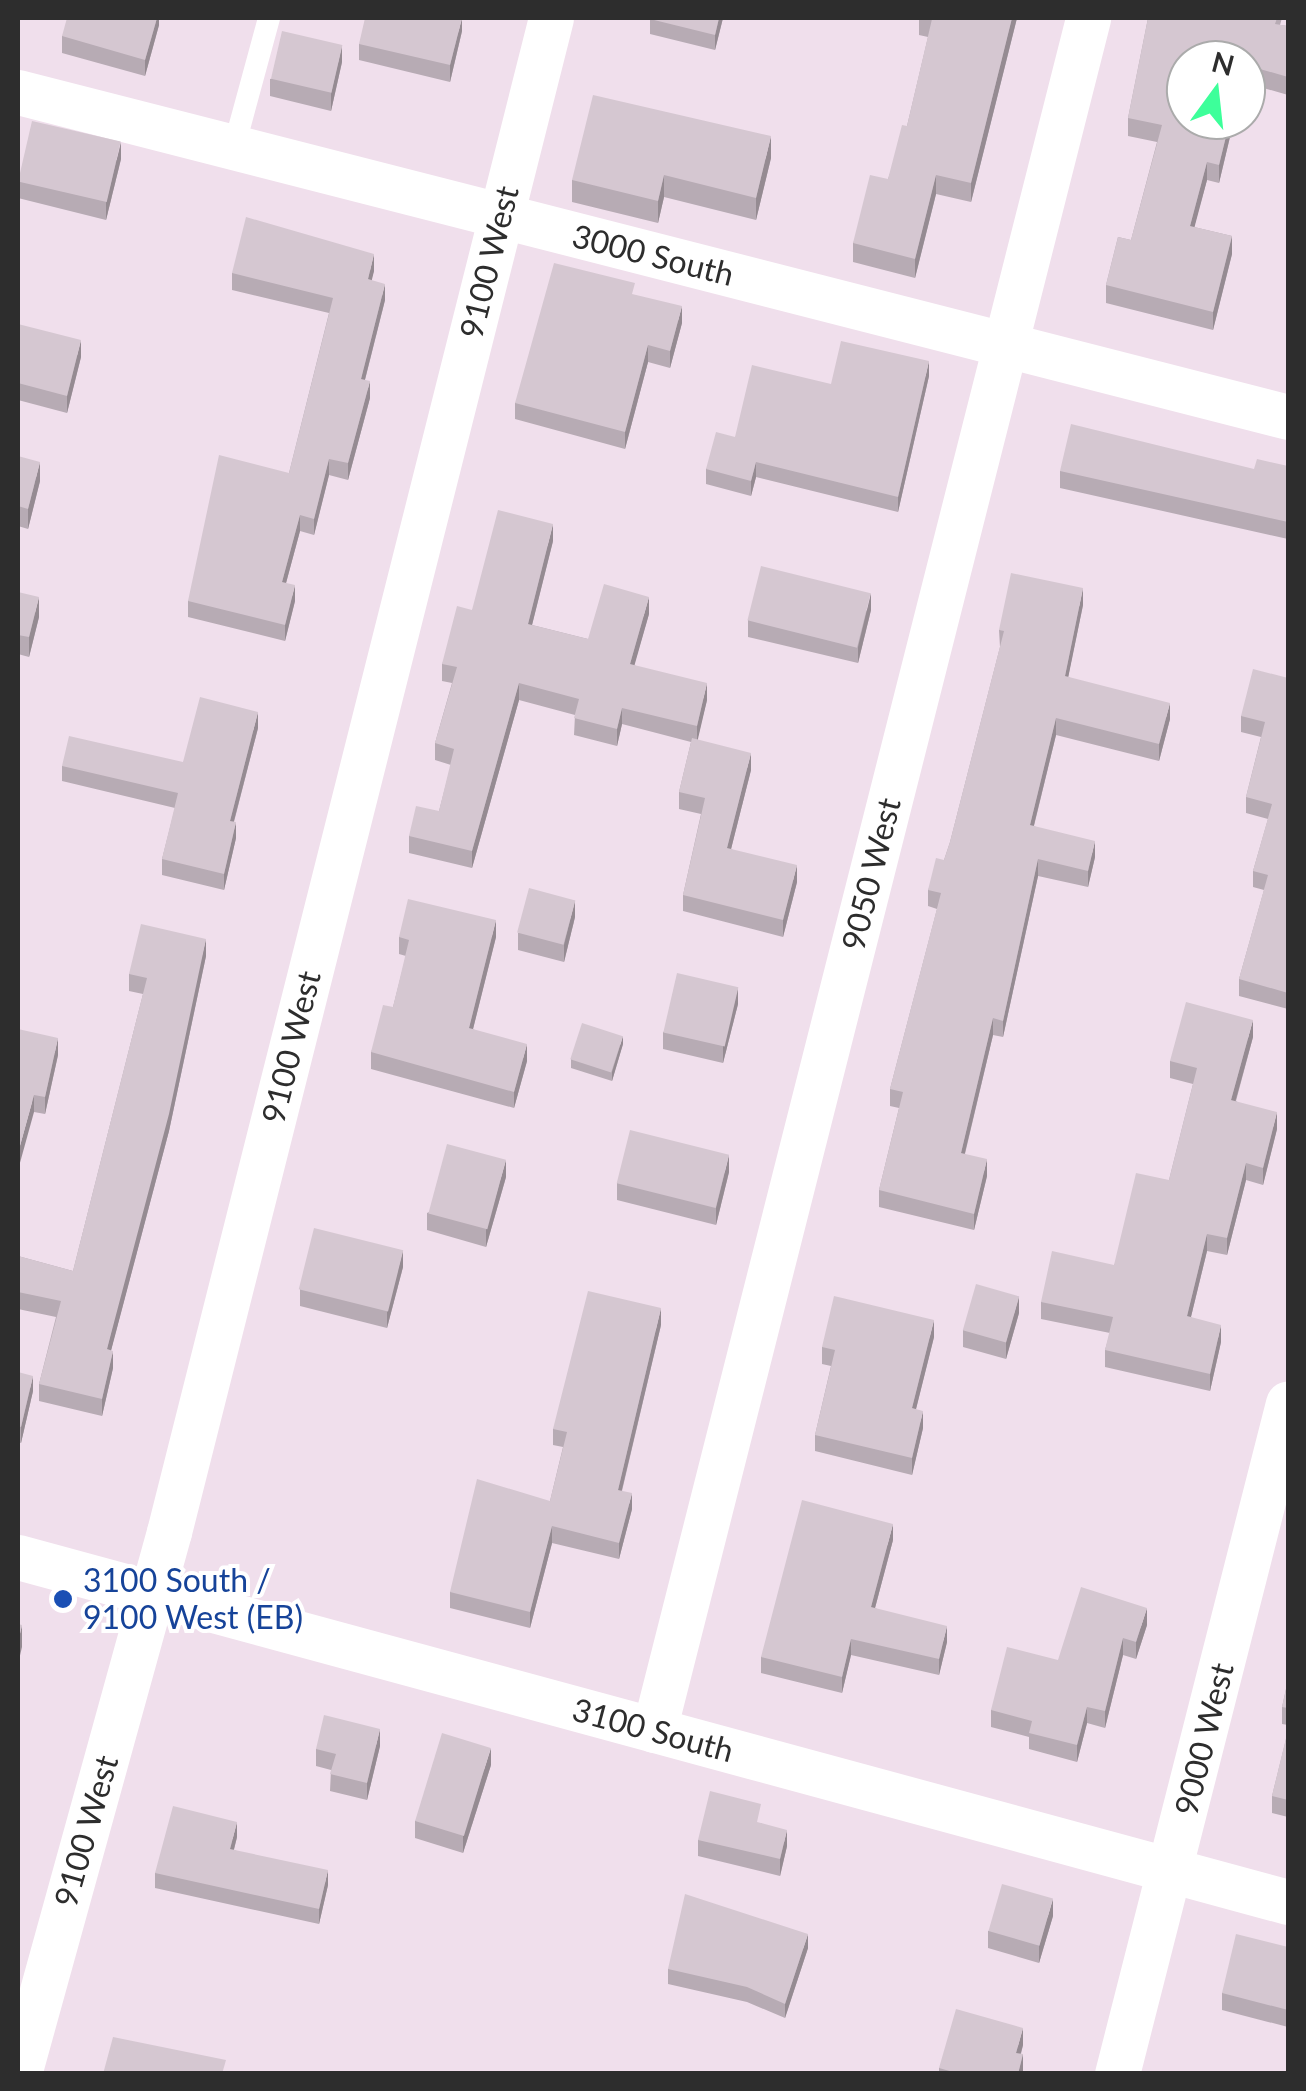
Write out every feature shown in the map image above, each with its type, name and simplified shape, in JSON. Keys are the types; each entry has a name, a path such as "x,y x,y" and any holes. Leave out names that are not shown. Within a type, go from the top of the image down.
{"street":[{"name":"9100 West","path":"19,2074 152,1595 551,18"},
{"name":"9050 West","path":"654,1730 1088,18"},
{"name":"3000 South","path":"18,92 1288,417"},
{"name":"9000 West","path":"1118,2074 1288,1403"},
{"name":"3100 South","path":"18,1557 1288,1902"}],"lane":[{"path":"234,148 269,18"}],"building":[{"path":"67,18 157,18 145,60 62,36"},
{"path":"365,18 462,18 450,65 359,44"},
{"path":"650,18 719,18 715,35"},
{"path":"925,18 1012,18 971,183 936,175 915,259 853,243 870,175 888,179 902,125 907,126 932,19"},
{"path":"1148,18 1277,18 1275,24 1288,26 1288,77 1266,71 1266,40 1166,40 1166,140 1225,140 1219,165 1207,162 1190,226 1232,236 1213,312 1106,285 1118,237 1131,240 1162,125 1128,118"},
{"path":"282,31 342,45 331,93 271,79"},
{"path":"593,95 771,136 756,198 664,175 658,201 572,180"},
{"path":"32,121 121,141 107,202 18,181"},
{"path":"246,217 374,254 368,279 385,284 361,379 370,381 348,463 329,459 314,519 300,515 282,582 295,585 285,625 188,601 219,455 289,473 333,298 232,273"},
{"path":"554,263 635,283 632,294 682,306 670,351 648,345 625,432 515,403"},
{"path":"18,324 81,340 67,396 18,383"},
{"path":"841,341 929,361 898,497 756,462 751,481 706,469 716,432 735,437 752,365 831,384"},
{"path":"1071,424 1254,469 1257,459 1288,466 1288,522 1060,471"},
{"path":"18,456 40,462 28,509 18,506"},
{"path":"498,510 553,524 528,624 588,639 604,584 649,597 630,664 707,683 697,726 622,708 617,729 574,718 579,699 519,683 472,851 409,836 416,806 439,811 454,749 435,743 457,667 442,664 457,606 472,610"},
{"path":"761,566 871,593 857,648 747,620"},
{"path":"1011,573 1083,588 1065,676 1170,703 1159,744 1056,718 1030,825 1095,841 1088,871 1038,859 1003,1021 993,1018 961,1153 987,1159 974,1214 879,1190 903,1092 890,1089 941,893 928,890 936,858 944,860 950,842 1004,631 999,630"},
{"path":"18,592 39,597 29,637 18,635"},
{"path":"1253,669 1288,678 1288,993 1239,979 1268,875 1253,871 1272,804 1246,797 1265,722 1241,716"},
{"path":"200,697 258,712 230,821 236,822 224,874 162,859 178,793 62,766 69,736 183,762"},
{"path":"692,738 751,753 727,848 797,865 783,920 683,895 705,798 679,792"},
{"path":"529,888 575,900 563,945 517,932"},
{"path":"408,899 496,920 469,1028 527,1044 514,1092 371,1052 383,1005 393,1007 409,940 399,937"},
{"path":"141,924 206,939 169,1114 107,1349 113,1351 102,1399 39,1384 61,1301 18,1292 18,1256 73,1271 147,978 129,974"},
{"path":"677,973 738,987 725,1047 663,1032"},
{"path":"1186,1002 1253,1020 1231,1100 1277,1112 1263,1168 1246,1163 1227,1238 1207,1234 1187,1316 1221,1325 1210,1374 1105,1350 1113,1317 1041,1302 1052,1251 1114,1265 1136,1173 1169,1180 1197,1068 1170,1061"},
{"path":"582,1023 623,1036 611,1072 570,1059"},
{"path":"18,1029 58,1038 45,1097 34,1095 18,1153"},
{"path":"630,1130 729,1155 716,1208 617,1183"},
{"path":"447,1144 506,1160 487,1229 428,1214"},
{"path":"314,1228 403,1250 388,1311 299,1289"},
{"path":"976,1284 1019,1296 1006,1343 963,1330"},
{"path":"588,1291 661,1308 618,1490 632,1493 619,1543 552,1526 530,1612 450,1592 477,1479 550,1501 567,1432 553,1429"},
{"path":"834,1296 934,1320 912,1408 923,1411 912,1458 815,1435 835,1350 822,1347"},
{"path":"18,1372 33,1376 21,1427 18,1426"},
{"path":"802,1500 893,1524 871,1607 947,1626 939,1659 851,1639 842,1677 761,1657"},
{"path":"1081,1587 1147,1608 1136,1642 1123,1638 1105,1711 1087,1707 1077,1745 1029,1733 1032,1721 991,1710 1007,1647 1058,1660"},
{"path":"1288,1680 1288,1708 1282,1707"},
{"path":"324,1715 380,1729 367,1783 330,1774 336,1754 316,1749"},
{"path":"1288,1730 1288,1800 1272,1796"},
{"path":"442,1733 491,1748 464,1836 415,1821"},
{"path":"710,1791 761,1804 757,1822 787,1830 780,1859 698,1840"},
{"path":"173,1806 237,1822 230,1849 328,1870 319,1909 155,1873"},
{"path":"1002,1884 1053,1899 1039,1946 988,1931"},
{"path":"685,1894 808,1934 785,2004 747,1987 668,1969"},
{"path":"1236,1934 1288,1947 1288,2010 1222,1993"},
{"path":"956,2009 1023,2028 1016,2053 1023,2054 1018,2074 960,2074 939,2068"},
{"path":"113,2037 226,2060 222,2074 103,2074"}],"place":[{"name":"3100 South / 9100 West (EB)","path":"63,1599"}]}
